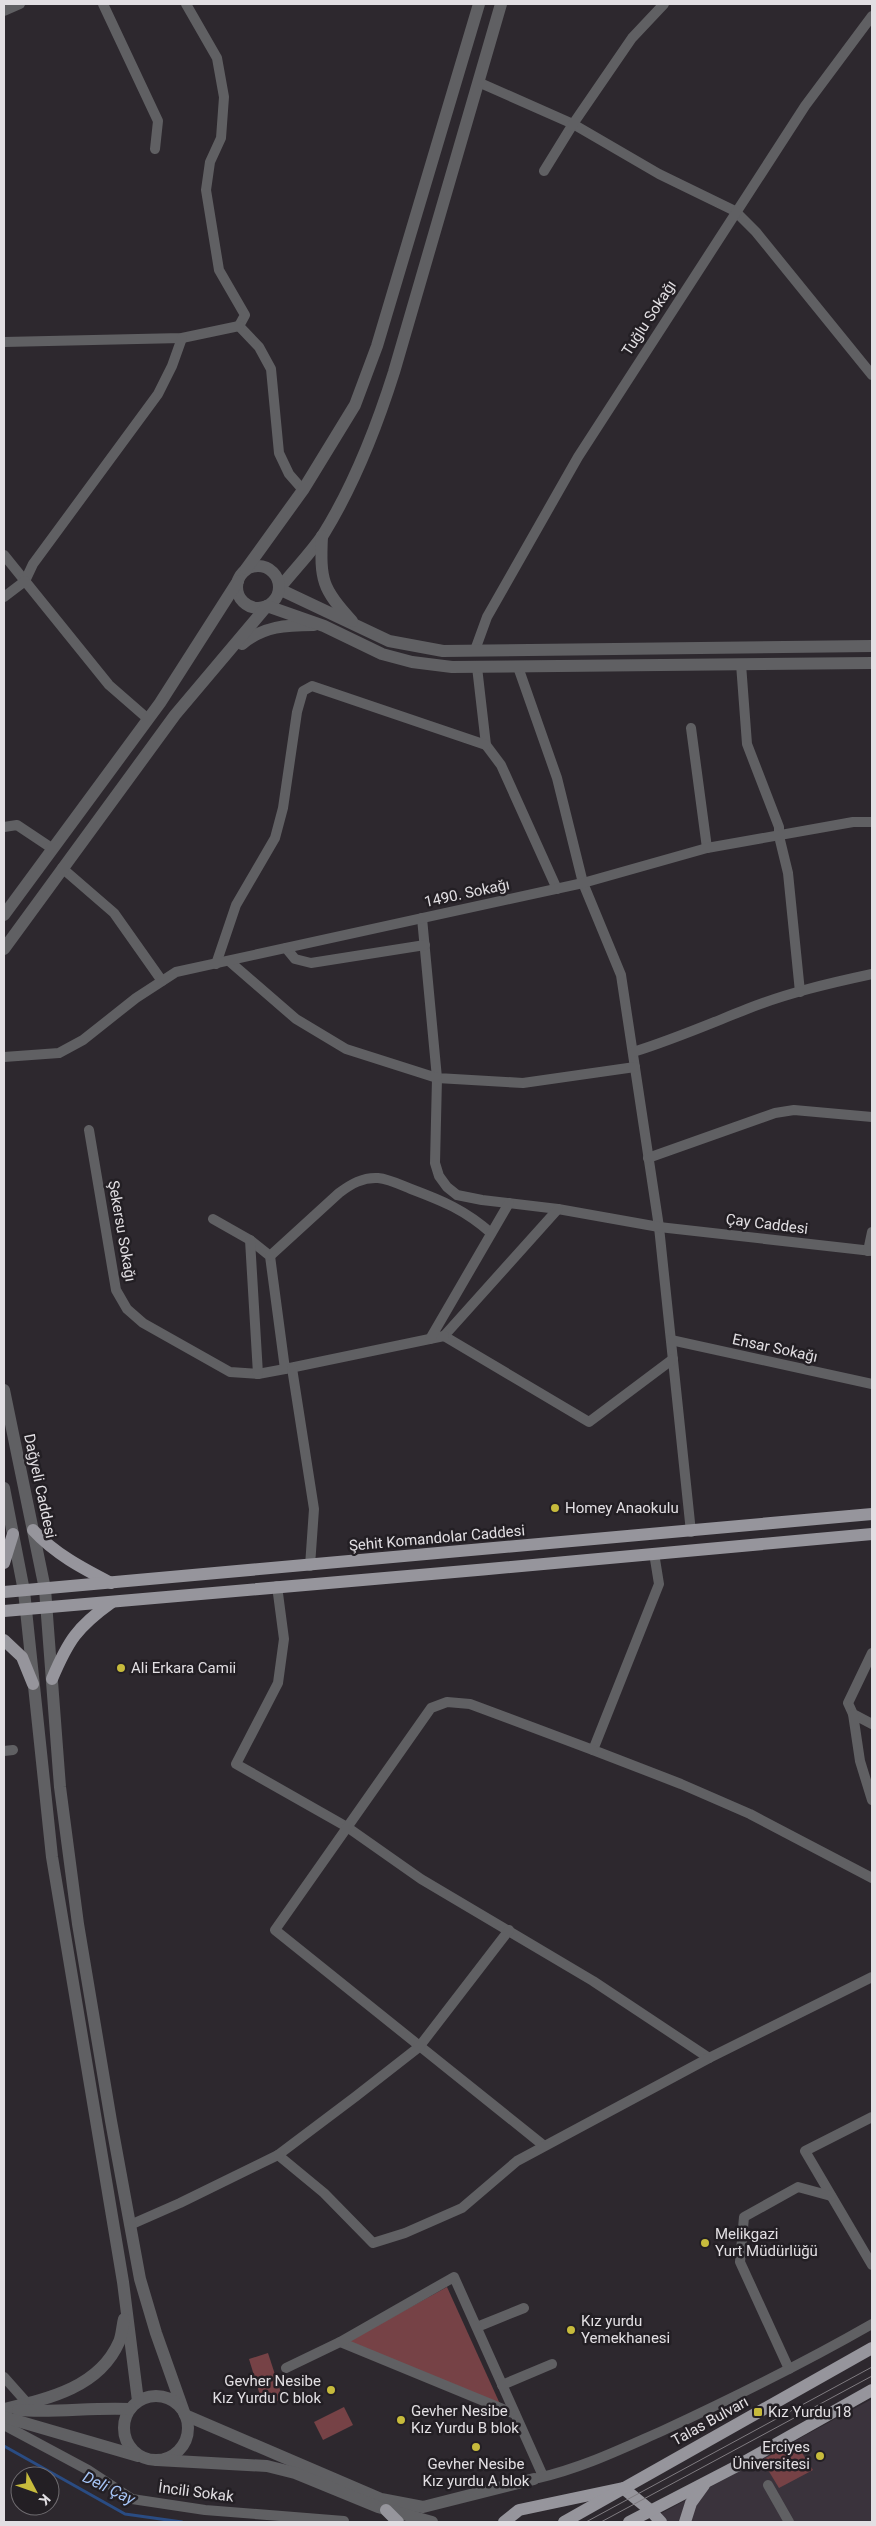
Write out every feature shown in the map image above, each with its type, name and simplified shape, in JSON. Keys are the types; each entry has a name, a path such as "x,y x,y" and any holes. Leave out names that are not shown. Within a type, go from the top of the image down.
{"main road":[{"name":"Şehit Komandolar Caddesi","path":"4,1592 691,1532 872,1514"},
{"path":"33,1530 46,1544 65,1558 111,1583"},
{"path":"4,1564 13,1534"},
{"path":"4,1611 47,1609 277,1586 872,1534"},
{"path":"52,1679 64,1651 75,1633 92,1616 113,1601"},
{"path":"4,1640 22,1657 33,1684"},
{"name":"Talas Bulvarı","path":"564,2522 872,2348"},
{"path":"629,2522 710,2480 872,2390"},
{"path":"685,2522 692,2503 710,2480"},
{"path":"504,2522 519,2510 623,2488 650,2510 661,2522"},
{"path":"386,2510 398,2522"}],"street":[{"path":"4,11 20,4"},
{"path":"104,4 158,121 155,149"},
{"path":"4,342 182,338 239,326 245,315 219,270 206,190 210,162 221,138 224,98 217,58 186,4"},
{"path":"4,915 148,719 238,581 303,490 347,420 369,370 479,4"},
{"path":"4,949 175,715 273,601 279,589 322,536 358,468 386,398 501,4"},
{"path":"544,171 573,124 632,38 664,4"},
{"name":"Tuğlu Sokağı","path":"475,650 487,617 551,500 638,360 805,106 872,16"},
{"path":"478,82 573,124 659,174 735,211 756,232 872,375"},
{"path":"239,326 259,347 271,369 279,453 289,474 303,490"},
{"path":"4,597 25,581 33,564 158,394 172,366 182,338"},
{"path":"322,536 321,570 326,587 334,601 358,626"},
{"path":"4,555 109,686 148,719"},
{"path":"246,570 259,566 272,570 279,582 279,589"},
{"path":"238,581 237,588 242,601 254,608 267,606 324,626 382,654 412,662 477,667 872,663"},
{"path":"279,589 389,640 412,647 442,650 872,646"},
{"path":"220,661 253,635 272,627 324,626"},
{"path":"741,664 747,744 778,822 779,836 788,872 800,992"},
{"path":"477,667 486,745 501,765 557,889"},
{"path":"518,667 557,778 583,883 621,975 658,1226 691,1532"},
{"path":"216,964 236,905 276,838 284,808 297,712 303,691 312,686 486,745"},
{"path":"691,728 707,848"},
{"name":"1490. Sokağı","path":"4,1057 59,1053 83,1040 136,998 176,972 583,883 707,848 853,822 872,822"},
{"path":"4,827 17,825 52,849"},
{"path":"62,868 114,913 162,981"},
{"name":"Çay Caddesi","path":"422,918 437,1078 435,1163 439,1176 446,1187 457,1195 558,1209 658,1226 870,1251"},
{"path":"286,948 295,959 311,963 425,945"},
{"path":"229,961 296,1019 346,1049 437,1078 523,1083 635,1066"},
{"path":"632,1052 674,1040 748,1008 826,984 872,974"},
{"path":"648,1158 784,1111 804,1110 872,1117"},
{"name":"Şekersu Sokağı","path":"88,1130 116,1290 127,1309 143,1323 230,1372 258,1374 444,1336"},
{"path":"270,1256 339,1193 350,1184 364,1179 378,1178 450,1203 472,1216 491,1233"},
{"path":"430,1339 509,1203"},
{"path":"558,1209 444,1336 590,1422 673,1359"},
{"path":"213,1219 250,1240 270,1256 314,1509 310,1566"},
{"path":"870,1251 872,1232"},
{"path":"250,1240 258,1374"},
{"name":"Ensar Sokağı","path":"671,1340 872,1384"},
{"name":"Dağyeli Caddesi","path":"4,1390 45,1589 60,1788 78,1924 130,2225 140,2279 185,2415"},
{"path":"4,1488 24,1590 52,1857 126,2309 134,2405 124,2429 126,2439 138,2454 152,2459 176,2453 182,2445 187,2425 185,2415 178,2406 170,2399 159,2396 148,2397 134,2405 4,2409"},
{"path":"593,1750 659,1584 654,1553"},
{"path":"277,1586 284,1639 278,1683 236,1764 348,1827 421,1879 593,1981 710,2058"},
{"path":"872,1653 848,1703 853,1714 860,1761 872,1800"},
{"path":"543,2145 275,1930 431,1708 447,1702 470,1704 593,1750 681,1784 750,1814 872,1878"},
{"path":"853,1714 872,1724"},
{"path":"130,2225 278,2155 419,2047 509,1930"},
{"path":"278,2155 324,2193 373,2243 405,2233 462,2208 517,2161 543,2145 710,2058 872,1977"},
{"path":"872,2117 805,2151 872,2266"},
{"path":"790,2369 740,2262 744,2217 798,2187 831,2196"},
{"path":"286,2368 340,2342 454,2277 515,2414 538,2478"},
{"path":"476,2327 524,2308"},
{"path":"4,2409 28,2404 73,2389 93,2376 119,2342 126,2309"},
{"path":"185,2415 382,2499 423,2507 575,2468 612,2454 790,2369 872,2324"},
{"path":"340,2342 515,2414"},
{"path":"502,2385 552,2364"},
{"path":"4,2377 28,2404"},
{"path":"4,2417 152,2459 267,2466 295,2473 386,2510 432,2522"},
{"name":"İncili Sokak","path":"4,2425 88,2470 132,2498 205,2510 344,2521"},
{"path":"768,2485 789,2522"}],"shaded area":[{"path":"447,2287 500,2404 345,2343"},
{"path":"268,2353 283,2399 263,2405 249,2359"},
{"name":"Erciyes Üniversitesi","path":"872,2399 872,2522 660,2522 662,2513"},
{"path":"344,2407 353,2425 323,2440 314,2422"},
{"path":"795,2442 813,2470 779,2488 762,2460"}],"waterway":[{"name":"Deli Çay","path":"4,2446 125,2514 182,2522"}],"tram line":[{"path":"586,2522 872,2367"},
{"path":"601,2522 872,2376"}],"place":[{"name":"Homey Anaokulu","path":"555,1508"},
{"name":"Ali Erkara Camii","path":"121,1668"},
{"name":"Melikgazi Yurt Müdürlüğü","path":"705,2243"},
{"name":"Kız yurdu Yemekhanesi","path":"571,2330"},
{"name":"Gevher Nesibe Kız Yurdu C blok","path":"331,2390"},
{"name":"Kız Yurdu 18","path":"758,2412"},
{"name":"Gevher Nesibe Kız Yurdu B blok","path":"401,2420"},
{"name":"Gevher Nesibe Kız yurdu A blok","path":"476,2447"},
{"name":"Erciyes Üniversitesi","path":"820,2456"}]}
